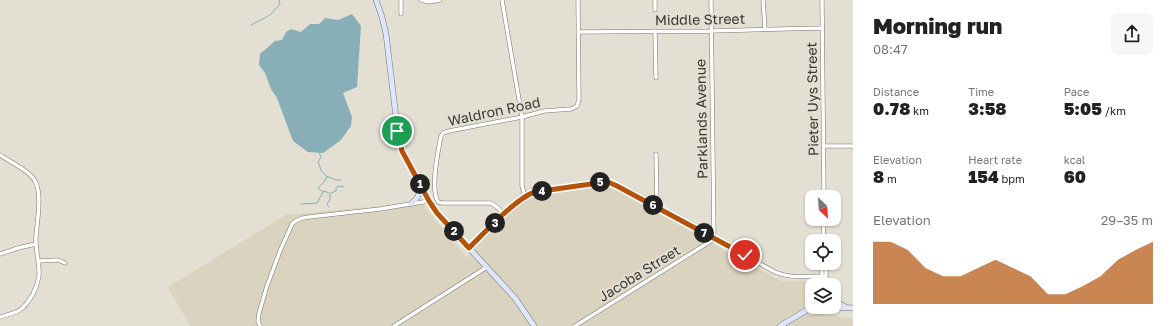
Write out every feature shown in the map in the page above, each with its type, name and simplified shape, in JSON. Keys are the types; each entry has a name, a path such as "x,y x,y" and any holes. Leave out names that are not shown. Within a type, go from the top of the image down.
{"street":[{"path":"376,0 382,16 387,39 399,142 408,162 437,213 515,298 534,326"},
{"path":"401,0 401,14"},
{"path":"421,0 429,2 440,0"},
{"path":"502,0 522,117 522,186 526,196"},
{"path":"578,0 578,32"},
{"path":"655,0 655,10"},
{"name":"Parklands Avenue","path":"711,0 714,239"},
{"path":"764,0 764,30"},
{"name":"Pieter Uys Street","path":"822,0 824,190"},
{"name":"Middle Street","path":"578,32 822,28"},
{"path":"655,31 656,78"},
{"name":"Waldron Road","path":"504,214 492,203 440,203 437,200 435,194 436,169 443,133 549,110 571,109 578,104 578,32"},
{"path":"823,146 853,146"},
{"path":"656,154 657,208"},
{"path":"0,155 29,174 36,183 38,194 36,244 39,276 38,282 27,304 21,310 0,317"},
{"path":"469,248 504,214 526,196 535,192 608,182 781,274 791,276 824,276"},
{"path":"411,204 417,198 422,188"},
{"path":"260,326 258,321 259,313 267,286 280,251 292,224 295,221 300,218 380,209 429,201"},
{"name":"Jacoba Street","path":"575,326 714,239"},
{"path":"0,254 36,244"},
{"path":"38,261 58,260 65,263"},
{"path":"394,326 487,267"},
{"path":"823,270 824,276"},
{"path":"824,276 825,270"},
{"path":"841,305 853,308"},
{"path":"841,309 845,307"},
{"path":"780,326 805,311"}],"shaded area":[{"path":"606,185 781,281 805,281 805,314 819,314 853,319 853,326 190,326 168,287 286,215 421,202 467,258 504,218 527,199 569,190"}],"water":[{"path":"352,14 361,26 357,87 343,93 352,117 351,126 341,140 323,153 308,152 293,141 277,98 271,89 265,73 259,65 260,54 275,41 282,40 286,32 291,29 301,32 310,24 319,24 325,18 338,20"}],"waterway":[{"path":"251,25 270,15 280,4 279,0"},
{"path":"319,152 321,157 318,162 321,170 327,177 318,188 330,194 330,199 327,204 329,207"},
{"path":"326,176 336,180 341,180"},
{"path":"331,193 336,191 338,186 344,187"},
{"path":"301,204 317,203 323,192"}],"route":[{"path":"397,131 402,151 429,201 437,213 469,248 504,214 526,196 535,192 608,182 745,255"}]}
